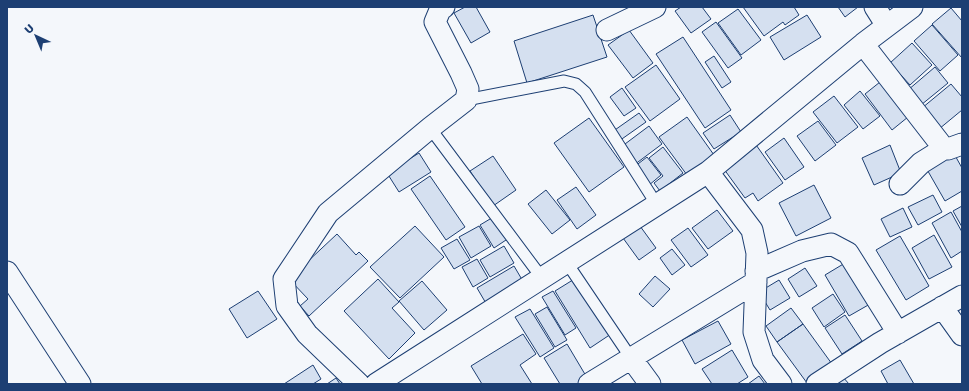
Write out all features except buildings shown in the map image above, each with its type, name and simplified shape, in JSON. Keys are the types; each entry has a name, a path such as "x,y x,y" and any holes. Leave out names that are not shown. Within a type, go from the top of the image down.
{"street":[{"path":"359,384 307,334 287,306 284,279 328,213 466,100 468,89 435,22 440,10 444,7"},
{"path":"875,7 887,26"},
{"path":"376,384 708,172 863,44 912,7"},
{"path":"607,30 650,8"},
{"path":"863,44 953,146 921,164 900,184"},
{"path":"708,172 752,230 757,253 754,332 763,360 781,384"},
{"path":"589,384 756,276 802,251 831,244 848,253 898,334"},
{"path":"7,272 80,384"},
{"path":"817,384 962,296"},
{"path":"942,307 962,335"},
{"path":"631,358 650,384"}],"lane":[{"path":"466,100 564,82 576,84 585,92 657,205"},
{"path":"430,128 542,278"},
{"path":"567,262 631,358"}]}
